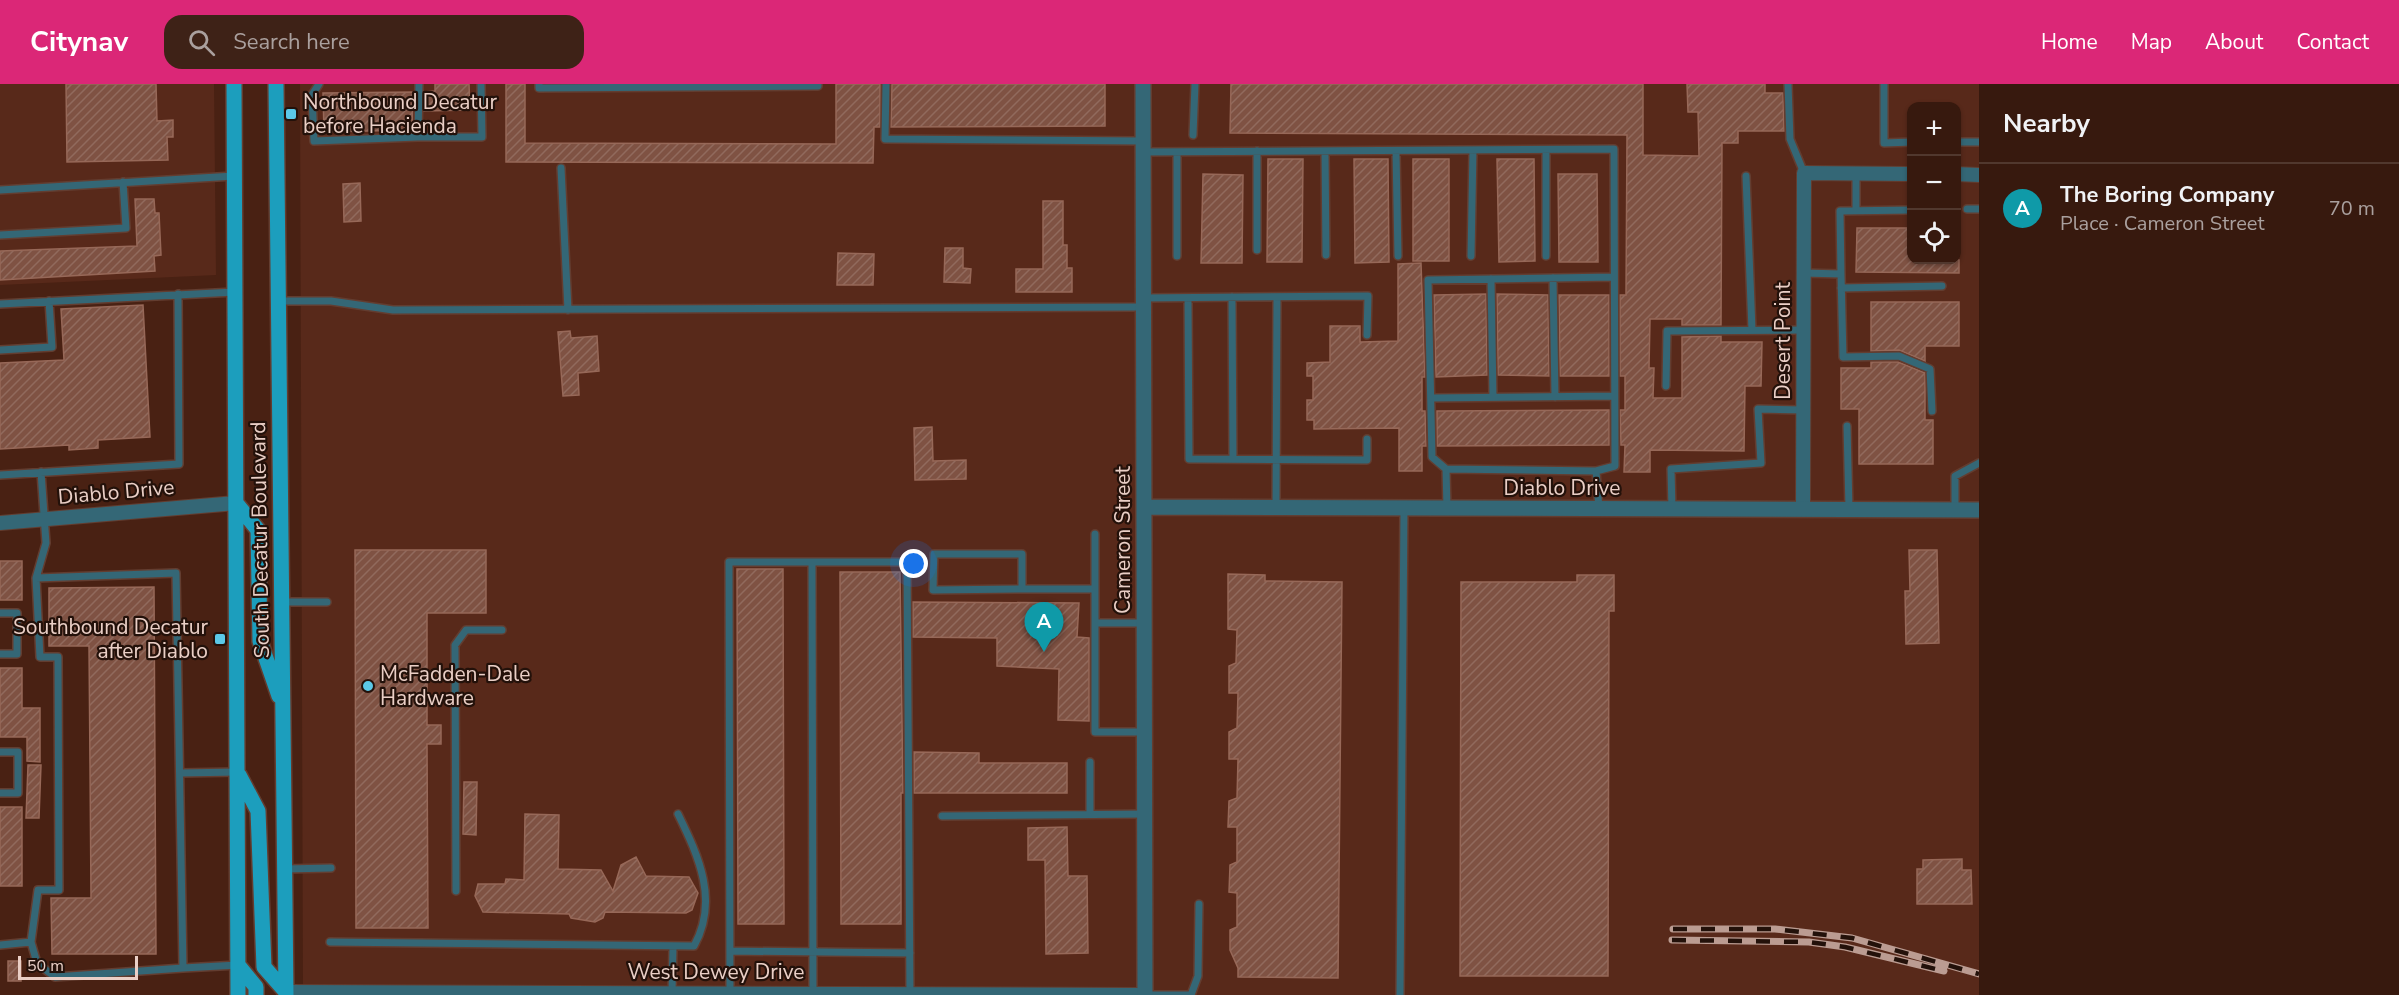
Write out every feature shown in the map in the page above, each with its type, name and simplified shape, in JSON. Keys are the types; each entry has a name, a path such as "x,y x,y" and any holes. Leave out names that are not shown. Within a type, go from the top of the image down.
{"main road":[{"name":"South Decatur Boulevard","path":"234,84 238,995"},
{"name":"South Decatur Boulevard","path":"276,84 286,993"},
{"path":"236,503 258,530 260,641 283,709"},
{"path":"238,772 258,811 264,967 286,993"},
{"path":"238,964 256,987 256,995"}],"street":[{"name":"Cameron Street","path":"1143,84 1145,995"},
{"path":"1804,174 1907,174"},
{"name":"Desert Point","path":"1803,509 1804,174"},
{"path":"1961,174 1979,175"},
{"name":"Diablo Drive","path":"0,523 236,503"},
{"name":"Diablo Drive","path":"1144,507 1979,510"},
{"name":"West Dewey Drive","path":"286,993 1145,995"}],"lane":[{"path":"319,84 312,95 314,141 418,136 482,136 481,84"},
{"path":"418,136 419,84"},
{"path":"538,84 539,88 818,86 818,84"},
{"path":"886,84 885,139 1143,147 1177,152 1614,149 1615,466 1596,471 1446,469 1432,457 1428,280 1613,277"},
{"path":"1194,135 1195,84"},
{"path":"1788,84 1790,139 1804,174"},
{"path":"1884,84 1884,143 1907,142"},
{"path":"1961,142 1979,142"},
{"path":"1471,256 1473,150"},
{"path":"1257,151 1257,250"},
{"path":"1325,151 1326,255"},
{"path":"1546,151 1546,256"},
{"path":"1177,152 1177,256"},
{"path":"1396,152 1398,256"},
{"path":"561,168 568,310"},
{"path":"1856,174 1856,211"},
{"path":"0,190 234,176"},
{"path":"1746,176 1752,330"},
{"path":"0,235 126,228 123,182"},
{"path":"1967,209 1979,209"},
{"path":"1907,210 1840,211 1843,357 1899,356 1930,369 1932,411"},
{"path":"1804,273 1841,274"},
{"path":"1553,278 1555,397"},
{"path":"1491,279 1493,397"},
{"path":"1841,288 1942,286"},
{"path":"0,304 235,292"},
{"path":"0,475 179,464 178,294"},
{"path":"279,301 331,301 393,310 568,310 1143,302 1188,298 1368,296 1367,335"},
{"path":"1232,297 1233,459"},
{"path":"1276,508 1277,297"},
{"path":"1188,298 1189,459 1367,460 1367,439"},
{"path":"0,350 52,347 49,301"},
{"path":"1666,386 1667,331 1804,330"},
{"path":"1431,398 1614,396"},
{"path":"1672,509 1671,469 1761,463 1758,409 1803,410"},
{"path":"1847,426 1849,509"},
{"path":"1955,509 1955,476 1979,463"},
{"path":"1446,469 1448,508"},
{"path":"1596,471 1599,509"},
{"path":"42,472 46,543 36,578 40,657 58,657 59,890 38,890 31,942 37,963 55,977 238,964"},
{"path":"1400,995 1404,508"},
{"path":"1095,534 1095,732 1144,732"},
{"path":"1022,589 1022,554 934,554 933,590 1095,589"},
{"path":"730,993 729,562 907,562 910,994"},
{"path":"812,562 813,993"},
{"path":"36,578 176,573 183,968"},
{"path":"282,602 327,602"},
{"path":"0,613 17,613 17,654 0,654"},
{"path":"1095,623 1144,623"},
{"path":"456,891 455,645 466,630 502,630"},
{"path":"0,752 18,752 18,793 0,793"},
{"path":"1090,762 1090,814"},
{"path":"180,773 238,772"},
{"path":"330,942 694,946 704,927 706,895 699,856 678,814"},
{"path":"942,816 1145,814"},
{"path":"285,869 331,868"},
{"path":"1145,995 1191,995 1198,976 1199,904"},
{"path":"0,945 31,942"},
{"path":"672,993 673,947"},
{"path":"730,951 910,953"}],"shaded area":[{"path":"0,84 214,84 216,275 0,285"},
{"path":"300,84 1979,84 1979,995 303,995"}],"building":[{"path":"66,84 156,84 157,121 173,120 173,137 167,137 168,160 67,162"},
{"path":"435,84 469,84 470,110 424,111 424,92 435,91"},
{"path":"506,84 525,84 525,143 836,144 836,84 880,84 880,127 874,127 873,163 506,162"},
{"path":"892,84 1105,84 1105,126 891,127"},
{"path":"1231,84 1643,84 1643,155 1699,156 1698,112 1688,112 1687,84 1765,84 1765,93 1783,93 1784,131 1738,131 1738,143 1722,143 1721,325 1682,325 1682,319 1650,319 1649,368 1654,368 1653,398 1682,398 1682,337 1721,336 1721,342 1762,342 1761,386 1745,386 1744,451 1650,450 1650,472 1624,472 1625,445 1621,445 1620,410 1625,410 1625,376 1620,376 1620,295 1626,295 1627,135 1230,133"},
{"path":"413,92 412,130 324,132 323,93"},
{"path":"1268,159 1303,159 1302,262 1267,262"},
{"path":"1354,159 1388,159 1389,262 1355,263"},
{"path":"1413,159 1449,159 1449,261 1413,261"},
{"path":"1497,159 1534,159 1535,261 1499,262"},
{"path":"1203,174 1243,175 1242,263 1201,263"},
{"path":"1558,174 1597,174 1598,262 1559,262"},
{"path":"360,183 361,221 344,222 343,184"},
{"path":"135,199 154,199 155,213 159,213 161,255 154,256 155,271 0,280 0,251 137,246"},
{"path":"1043,201 1063,201 1063,245 1067,245 1067,268 1072,268 1072,292 1016,292 1016,269 1043,269"},
{"path":"1857,228 1907,228 1907,264 1959,264 1959,273 1856,272"},
{"path":"945,248 963,248 963,268 971,269 970,283 944,282"},
{"path":"838,253 874,254 873,285 837,285"},
{"path":"1421,263 1425,377 1422,377 1422,411 1425,411 1426,446 1422,446 1422,471 1399,471 1399,428 1314,429 1314,420 1307,420 1307,400 1313,400 1313,376 1307,376 1307,363 1330,362 1330,326 1360,326 1360,342 1398,341 1398,264"},
{"path":"1486,294 1487,375 1436,377 1434,295"},
{"path":"1497,294 1548,295 1549,376 1498,375"},
{"path":"1559,295 1609,295 1609,376 1560,376"},
{"path":"1871,302 1959,302 1959,346 1925,346 1925,361 1899,350 1871,351"},
{"path":"143,305 150,437 98,440 98,448 69,450 69,445 0,449 0,363 64,360 61,309"},
{"path":"570,331 571,338 597,336 599,371 578,373 579,395 563,396 558,332"},
{"path":"1871,362 1898,362 1925,373 1925,420 1933,420 1933,464 1859,464 1859,409 1841,409 1841,368 1871,368"},
{"path":"1609,410 1609,445 1437,446 1437,411"},
{"path":"932,427 933,461 966,460 966,479 915,480 914,428"},
{"path":"355,550 486,550 486,613 427,613 427,725 441,725 441,744 427,744 428,928 356,928"},
{"path":"1909,550 1937,550 1939,643 1906,644 1905,591 1910,591"},
{"path":"0,561 22,561 22,600 0,600"},
{"path":"737,569 783,569 784,924 738,924"},
{"path":"840,572 900,572 903,793 901,793 901,924 841,924"},
{"path":"1228,574 1265,575 1265,581 1342,582 1338,978 1238,977 1238,968 1230,950 1230,930 1237,927 1237,893 1229,892 1230,865 1237,862 1237,827 1228,827 1229,801 1237,798 1238,759 1229,759 1229,732 1237,728 1238,693 1229,693 1229,666 1236,663 1237,630 1228,629"},
{"path":"1577,575 1614,575 1614,611 1609,611 1608,976 1460,976 1461,582 1577,582"},
{"path":"154,587 156,954 52,954 51,898 91,898 90,766 89,646 49,646 49,588"},
{"path":"913,602 1079,603 1077,637 1089,638 1089,721 1058,720 1059,669 997,666 997,638 913,637"},
{"path":"0,668 22,668 22,708 40,708 40,762 27,761 27,737 0,737"},
{"path":"914,752 979,753 979,763 1067,763 1067,793 914,793"},
{"path":"28,765 41,765 39,818 26,818"},
{"path":"464,782 477,782 476,835 463,834"},
{"path":"0,807 22,807 22,886 0,886"},
{"path":"525,814 559,815 558,869 601,870 613,891 621,865 636,857 646,876 689,877 698,893 692,910 686,913 605,912 603,918 595,922 571,918 569,914 483,912 475,896 478,884 505,884 506,879 524,880"},
{"path":"1067,827 1068,876 1087,876 1088,953 1046,954 1045,860 1028,860 1028,828"},
{"path":"1962,859 1962,870 1971,870 1972,904 1917,904 1917,869 1923,869 1923,860"},
{"path":"8,961 21,961 21,981 8,981"}],"railway":[{"path":"1673,929 1775,929 1852,938 1979,974"},
{"path":"1672,940 1809,942 1845,947 1944,971"}],"place":[{"name":"Northbound Decatur before Hacienda","path":"291,114"},
{"name":"Southbound Decatur after Diablo","path":"220,639"},
{"name":"The Boring Company","path":"1044,652"},
{"name":"McFadden-Dale Hardware","path":"368,686"}]}
